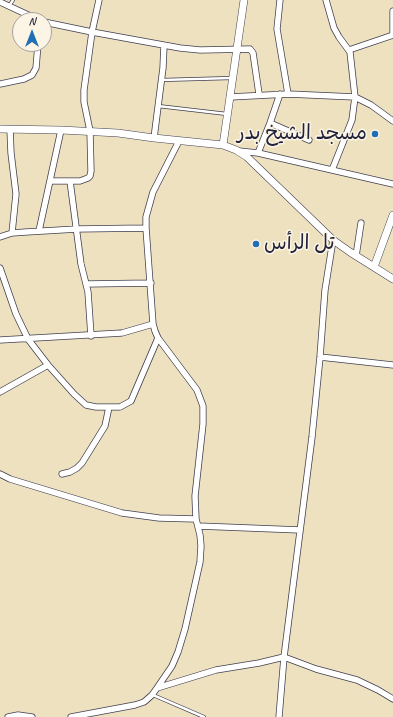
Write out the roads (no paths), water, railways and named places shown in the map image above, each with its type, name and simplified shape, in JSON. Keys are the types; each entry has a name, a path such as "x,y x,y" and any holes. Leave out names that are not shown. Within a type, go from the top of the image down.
{"street":[{"path":"50,181 80,181 90,176 90,131 84,102 84,90 98,0"},
{"path":"223,145 244,0"},
{"path":"280,0 277,29 288,94"},
{"path":"326,0 334,28 349,50 355,97 352,120 332,170"},
{"path":"0,2 22,12"},
{"path":"349,50 393,35 393,11"},
{"path":"52,24 164,45 200,50 250,49 253,53 260,94"},
{"path":"154,138 162,80 164,45"},
{"path":"0,84 24,79 32,75 36,68 37,52"},
{"path":"230,97 260,94 355,97 371,105 393,121"},
{"path":"258,153 280,94"},
{"path":"270,123 309,140"},
{"path":"0,129 118,133 223,145 236,150 258,153 393,184"},
{"path":"10,129 16,198 12,233"},
{"path":"39,231 61,130"},
{"path":"71,717 135,705 144,702 152,695 172,666 178,652 185,629 200,562 201,546 196,519 196,482 204,406 197,390 158,338 153,324 146,228 146,217 153,192 179,141"},
{"path":"236,150 252,162 333,240 393,279"},
{"path":"70,181 81,264 89,302 91,336"},
{"path":"374,267 393,216"},
{"path":"356,256 361,223"},
{"path":"0,237 12,233 39,231 146,228"},
{"path":"279,717 284,657 320,358 325,290 333,240"},
{"path":"0,268 16,314 28,339 48,365 74,394 90,407 120,406 131,402 158,338"},
{"path":"86,284 151,283"},
{"path":"0,340 122,334 153,324"},
{"path":"320,358 393,365"},
{"path":"0,392 48,365"},
{"path":"62,474 70,472 82,463 106,426 109,407"},
{"path":"0,474 10,479 122,512 158,518 196,519"},
{"path":"198,526 300,530"},
{"path":"157,688 216,670 260,663 284,657 316,669 357,680 393,699"},
{"path":"8,717 18,715 32,717"}],"lane":[{"path":"9,6 14,0"},
{"path":"162,80 233,78"},
{"path":"158,106 227,114"},
{"path":"152,695 204,717"}],"place":[{"name":"مسجد الشيخ بدر","path":"375,134"},
{"name":"تل الرأس","path":"256,244"}]}
